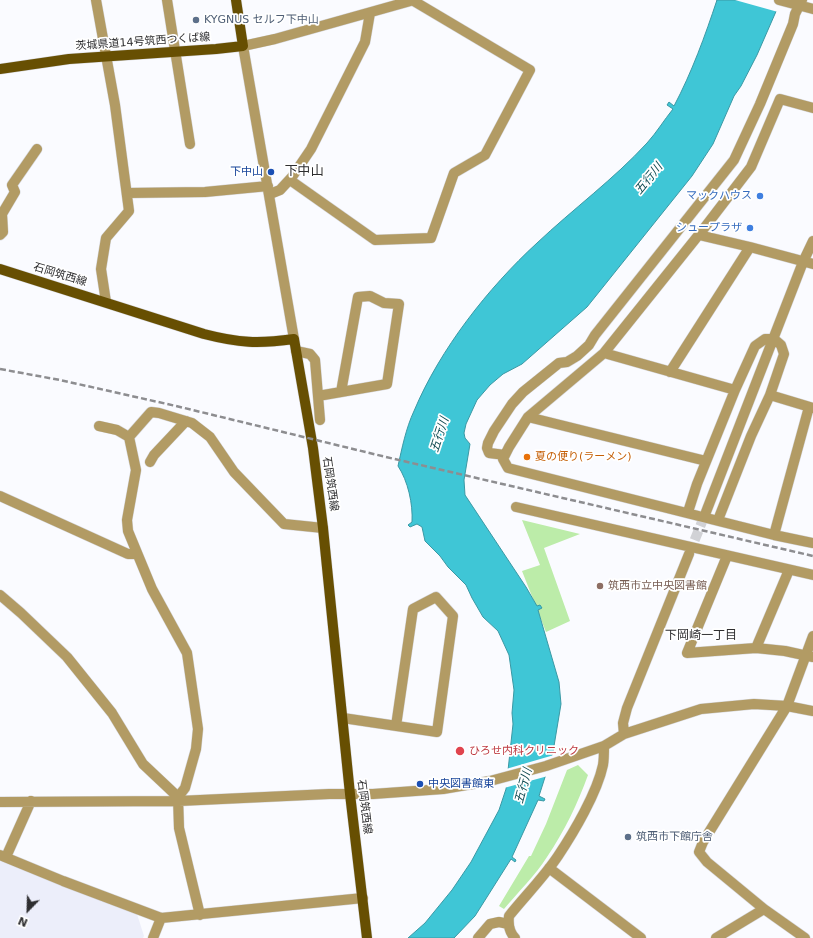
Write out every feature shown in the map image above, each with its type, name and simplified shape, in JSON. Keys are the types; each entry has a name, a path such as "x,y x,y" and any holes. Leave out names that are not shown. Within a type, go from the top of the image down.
{"main road":[{"path":"236,0 243,46"},
{"name":"茨城県道14号筑西つくば線","path":"0,69 62,60 243,46"},
{"name":"石岡筑西線","path":"0,269 204,334 228,340 248,343 294,338 312,441 323,528 350,794 367,938"}],"street":[{"path":"96,0 115,105 129,210 106,238 101,269 106,302"},
{"path":"167,0 190,144"},
{"path":"290,180 375,240 431,238 454,173 485,155 530,70 413,0 275,39 243,46 294,338"},
{"path":"779,0 798,3 813,9"},
{"path":"798,3 793,24 760,104 734,160 698,225 600,356 528,417 503,459 508,468 688,512 774,535 813,543"},
{"path":"127,193 280,190 290,180 311,149 365,42 370,13"},
{"path":"505,455 489,453 487,448 494,431 512,404 523,392 559,363 567,362 588,347 595,335 750,167 780,99 813,108"},
{"path":"0,235 3,232 2,214 15,192 12,185 37,149"},
{"path":"698,225 750,247 808,263"},
{"path":"706,512 774,339 808,263 813,241"},
{"path":"670,372 750,247"},
{"path":"318,396 342,392 387,384 399,304 384,303 370,296 358,297 342,392"},
{"path":"688,512 706,461 755,346 764,339 774,339 782,345 784,354 770,395 751,436 718,520"},
{"path":"588,347 600,356 670,372 735,390"},
{"path":"296,350 310,354 315,360 320,420"},
{"path":"770,395 811,407 774,535"},
{"path":"129,437 151,412 160,413 192,423 210,437 234,472 284,524 323,528"},
{"path":"528,417 706,461"},
{"path":"150,462 154,455 186,421"},
{"path":"99,426 117,430 129,437 136,470 127,520 128,531 152,589 187,653 198,729 198,740 185,788 179,799 179,828 200,915"},
{"path":"0,496 128,554 137,554"},
{"path":"516,507 813,576"},
{"path":"624,734 624,716 689,554"},
{"path":"727,556 687,653 756,648 809,656"},
{"path":"756,648 789,570"},
{"path":"0,596 21,613 67,657 112,713 143,764 179,799"},
{"path":"343,718 396,726 437,732 453,616 436,597 414,609 396,726"},
{"path":"800,937 706,862 699,852 703,842 787,706 809,656 813,636"},
{"path":"0,802 400,793 436,790 490,781 570,758 604,746 624,734 701,709 754,704 787,706 813,711"},
{"path":"515,938 509,928 509,916 549,868 569,837 592,795 603,766 604,746"},
{"path":"31,801 3,856 62,881 161,918 362,898"},
{"path":"549,868 641,938"},
{"path":"716,938 764,909"},
{"path":"153,938 161,918"},
{"path":"478,938 490,924 499,922 508,924"}],"shaded area":[{"path":"0,861 137,914 144,936 143,938 0,938"}],"green space":[{"path":"522,520 580,534 544,548 570,621 546,632 522,571 540,565"},
{"path":"578,765 588,775 570,817 559,838 542,864 504,909 499,906 529,856 531,856 546,824 567,770"}],"water":[{"name":"五行川","path":"717,0 781,0 757,55 741,86 734,96 713,144 692,176 587,307 522,364 503,374 490,385 477,400 466,424 464,433 465,438 470,444 464,480 465,495 537,606 540,605 542,608 538,610 559,682 561,704 553,752 539,796 545,799 544,801 538,800 512,857 516,860 515,862 511,859 475,916 454,938 408,938 425,923 452,890 471,862 499,810 506,789 513,724 512,713 514,690 509,655 498,631 483,617 466,585 425,541 422,527 417,524 410,527 408,525 412,522 411,500 405,479 398,466 404,438 414,411 437,365 451,342 483,300 537,243 607,181 651,139 673,109 667,105 669,102 674,106 681,93 698,54"}],"pier":[{"path":"735,0 783,0 778,12"},
{"path":"554,755 548,776 504,788 506,769"}],"tunnel":[{"path":"689,554 706,512"}],"railway":[{"path":"0,369 60,380 176,406 386,457 813,556"}],"place":[{"name":"KYGNUS セルフ下中山","path":"196,20"},
{"name":"下中山","path":"271,172"},
{"name":"マックハウス","path":"760,196"},
{"name":"シュープラザ","path":"750,228"},
{"name":"夏の便り(ラーメン)","path":"527,457"},
{"name":"筑西市立中央図書館","path":"600,586"},
{"name":"ひろせ内科クリニック","path":"460,751"},
{"name":"中央図書館東","path":"420,784"},
{"name":"筑西市下館庁舎","path":"628,837"}],"district":[{"name":"下中山","path":"304,172"},
{"name":"下岡崎一丁目","path":"701,636"}]}
